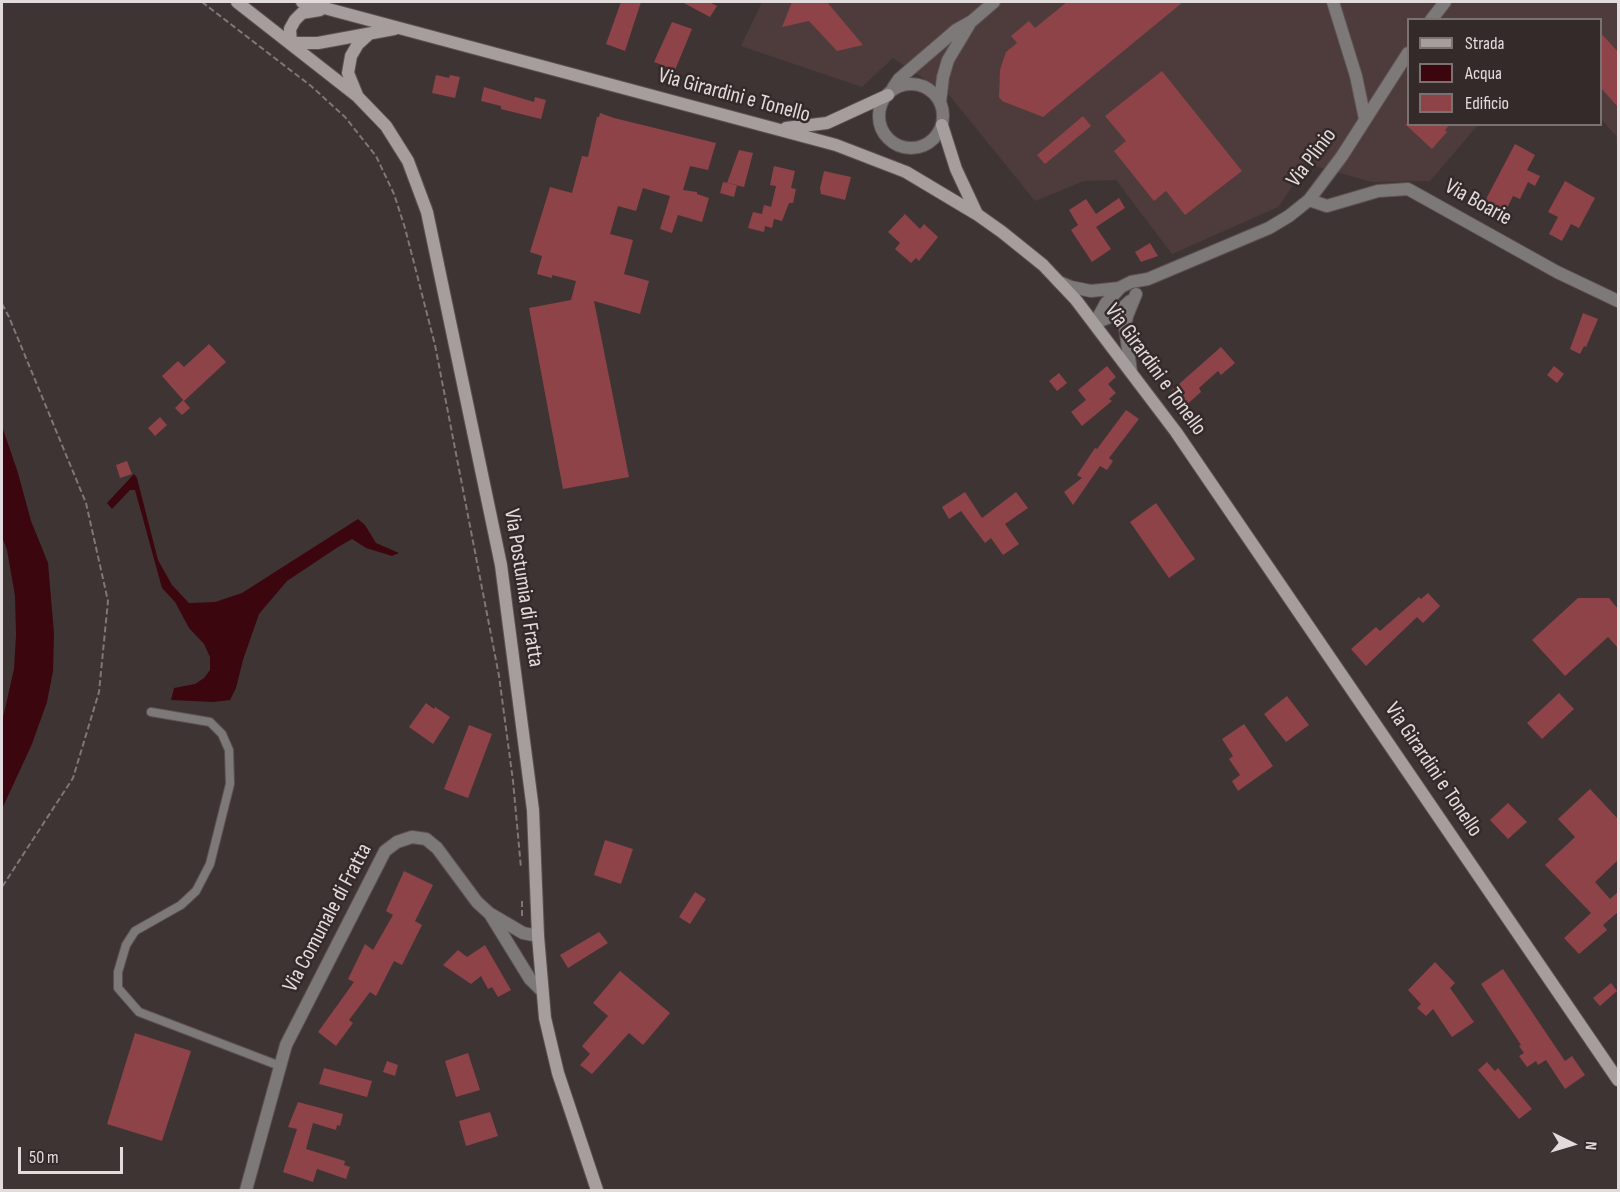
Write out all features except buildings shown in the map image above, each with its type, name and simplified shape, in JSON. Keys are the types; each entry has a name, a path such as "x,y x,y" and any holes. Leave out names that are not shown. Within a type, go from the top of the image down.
{"main road":[{"name":"Via Postumia di Fratta","path":"237,2 357,96 386,126 408,161 427,212 501,565 533,810 538,936 545,1018 558,1073 597,1191"},
{"name":"Via Girardini e Tonello","path":"302,2 779,129 872,157 906,172 978,215 1026,252 1076,300 1183,442 1618,1080"},
{"name":"Via Girardini e Tonello","path":"328,9 302,13 290,29 291,43 318,43 397,28"},
{"path":"357,96 348,73 351,56 357,44 370,33"},
{"path":"779,129 827,123 889,94"},
{"path":"942,125 956,169 978,215"}],"street":[{"path":"972,21 948,60 940,102 942,125 938,134 923,146 914,148 896,144 883,130 880,121 882,103 899,79 956,30 972,21 994,2"},
{"path":"1333,2 1356,76 1365,119"},
{"path":"1433,18 1445,2"},
{"name":"Via Plinio","path":"1059,282 1091,291 1122,287 1131,282 1148,279 1269,228 1309,200 1342,156 1407,55"},
{"path":"889,94 904,85 921,86 929,90 940,102"},
{"name":"Via Boarie","path":"1309,200 1327,206 1378,191 1408,189 1557,272 1618,301"},
{"name":"Via Plinio","path":"1095,323 1115,315 1124,308 1148,279"},
{"path":"1095,323 1106,303 1122,287"},
{"path":"1131,372 1125,327 1136,294"},
{"name":"Via Comunale di Fratta","path":"246,1191 280,1066 293,1028 385,851 397,842 412,837 426,839 436,848 477,902 489,913 523,933 538,936"},
{"path":"489,913 530,979 542,991"}],"lane":[{"path":"150,712 210,722 222,734 229,750 230,784 210,864 196,891 181,905 135,931 126,945 118,972 118,988 139,1012 280,1066"}],"path":[{"path":"202,2 311,86 345,117 376,156 394,194 435,345 499,676 513,781 522,877"},
{"path":"2,304 86,503 108,601 99,692 73,777 2,887"},
{"path":"522,899 523,933"}],"shaded area":[{"path":"762,2 1618,2 1618,138 1602,120 1602,18 1407,18 1407,126 1477,126 1430,181 1372,182 1308,164 1278,207 1172,254 1116,180 1084,181 1035,201 950,96 893,58 862,87 741,46"}],"water":[{"path":"2,426 31,521 48,563 54,633 53,671 47,702 32,744 2,809 2,722 14,669 16,635 15,596 7,550 2,537"},
{"path":"134,474 137,478 158,560 172,585 189,603 215,602 242,593 358,519 365,525 376,543 399,553 392,556 366,548 352,539 338,547 287,581 259,614 236,688 230,700 213,702 171,700 174,688 195,684 204,678 210,670 210,657 204,644 189,628 175,602 162,588 135,490 130,490 112,509 107,503"}]}
